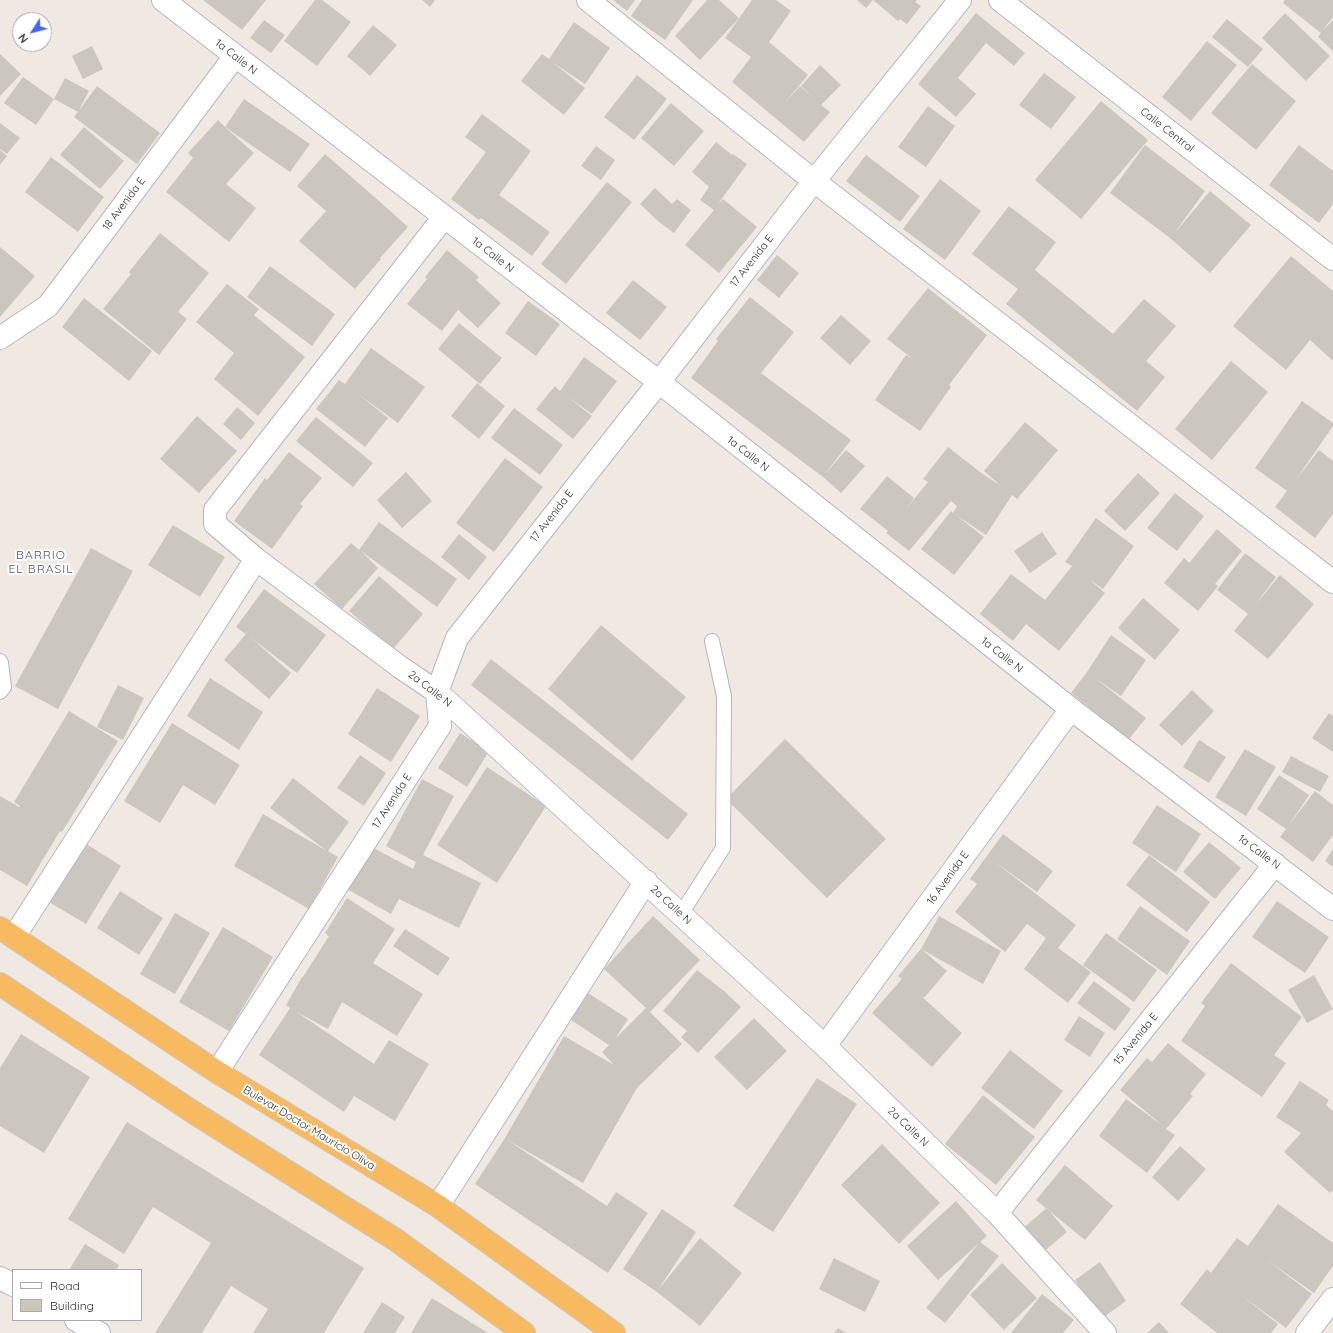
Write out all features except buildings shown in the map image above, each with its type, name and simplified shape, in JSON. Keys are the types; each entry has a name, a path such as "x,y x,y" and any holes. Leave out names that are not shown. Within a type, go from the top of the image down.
{"highway":[{"name":"Bulevar Doctor Mauricio Oliva","path":"7,932 217,1072 438,1206 614,1333"},
{"path":"0,984 196,1114 396,1240 524,1333"}],"street":[{"name":"1a Calle N","path":"163,0 659,382 1071,709 1333,908"},
{"path":"588,0 814,181 1333,582"},
{"name":"17 Avenida E","path":"217,1072 440,726 437,692 456,638 659,382 814,181 960,0"},
{"name":"Calle Central","path":"1000,0 1333,259"},
{"name":"18 Avenida E","path":"0,338 48,306 235,56"},
{"name":"2a Calle N","path":"444,217 215,510 215,524 256,559 400,667 437,692 646,881 825,1046 997,1213 1105,1333"},
{"path":"7,932 256,559"},
{"name":"16 Avenida E","path":"825,1046 1071,709"},
{"name":"15 Avenida E","path":"997,1213 1275,864"},
{"path":"438,1206 646,881"},
{"path":"0,1278 12,1284"},
{"path":"1307,1333 1333,1298"},
{"path":"78,1321 99,1333"}],"lane":[{"path":"681,914 723,848 724,696 712,641"},
{"path":"0,661 4,686 0,692"}],"district":[{"name":"BARRIO EL BRASIL","path":"41,562"}]}
